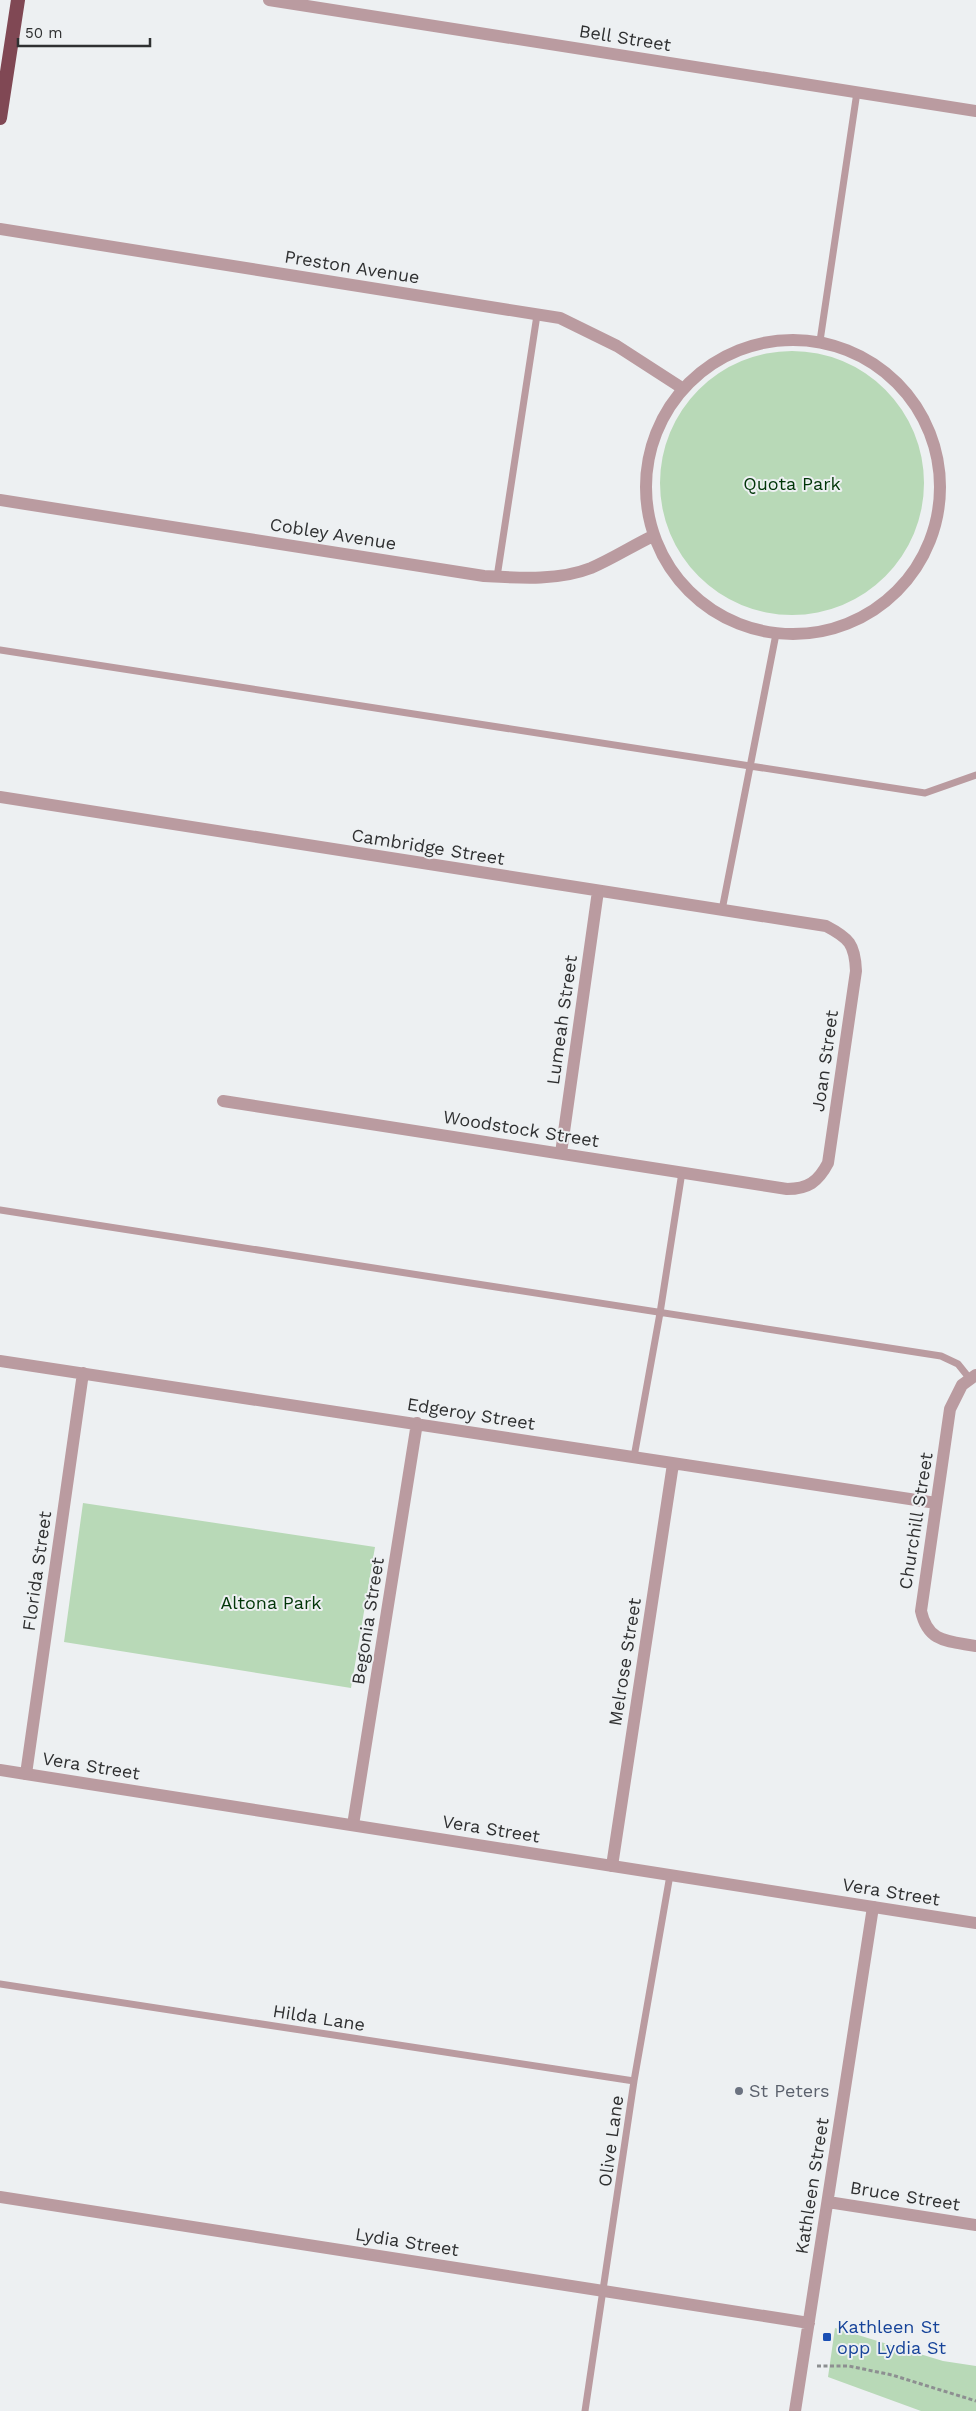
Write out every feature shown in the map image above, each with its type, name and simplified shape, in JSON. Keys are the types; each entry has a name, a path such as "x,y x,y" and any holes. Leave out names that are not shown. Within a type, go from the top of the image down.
{"highway":[{"path":"0,118 18,0"}],"street":[{"name":"Bell Street","path":"269,0 976,110"},
{"name":"Preston Avenue","path":"0,228 560,318 617,346 682,388"},
{"path":"770,341 820,342 868,359 907,391 932,435 942,484 934,534 911,578 873,612 827,632 776,634 736,624 700,602 672,573 653,536 645,497 647,458 660,420 682,388 722,357 770,341"},
{"name":"Cobley Avenue","path":"0,500 497,577 524,578 568,574 590,568 653,536"},
{"name":"Cambridge Street","path":"0,797 598,892 826,926 848,938"},
{"name":"Lumeah Street","path":"561,1153 598,892"},
{"name":"Joan Street","path":"812,1185 822,1176 828,1164 853,990 855,956 848,938"},
{"name":"Woodstock Street","path":"223,1102 787,1189 800,1189 812,1185"},
{"name":"Edgeroy Street","path":"0,1361 936,1503"},
{"name":"Florida Street","path":"26,1774 83,1373"},
{"name":"Churchill Street","path":"973,1377 957,1392 950,1409 921,1598 923,1620 928,1630 939,1639 976,1646"},
{"name":"Begonia Street","path":"353,1825 417,1423"},
{"name":"Melrose Street","path":"612,1866 673,1464"},
{"name":"Vera Street","path":"0,1770 976,1922"},
{"name":"Kathleen Street","path":"795,2411 873,1906"},
{"name":"Lydia Street","path":"0,2197 808,2323"},
{"name":"Bruce Street","path":"828,2202 976,2225"}],"lane":[{"path":"820,342 857,92"},
{"path":"497,577 537,315"},
{"path":"722,910 776,634"},
{"path":"0,650 925,793 976,775"},
{"path":"634,1457 660,1313 682,1172"},
{"path":"0,1210 941,1356 958,1364 973,1377"},
{"name":"Olive Lane","path":"585,2411 634,2081 670,1875"},
{"name":"Hilda Lane","path":"0,1984 634,2081"}],"path":[{"path":"803,2367 849,2366 892,2375 976,2401"}],"green space":[{"name":"Quota Park","path":"792,351 818,354 843,361 876,381 894,399 914,432 921,457 924,483 921,509 914,534 894,567 876,585 843,605 818,612 792,615 766,612 741,605 708,585 690,567 670,534 663,509 660,483 663,457 670,432 690,399 708,381 741,361 766,354"},
{"name":"Altona Park","path":"83,1503 375,1547 351,1688 64,1642"},
{"path":"835,2328 943,2361 976,2366 976,2411 921,2411 828,2377"}],"place":[{"name":"St Peters","path":"739,2091"},
{"name":"Kathleen St opp Lydia St","path":"827,2337"}]}
